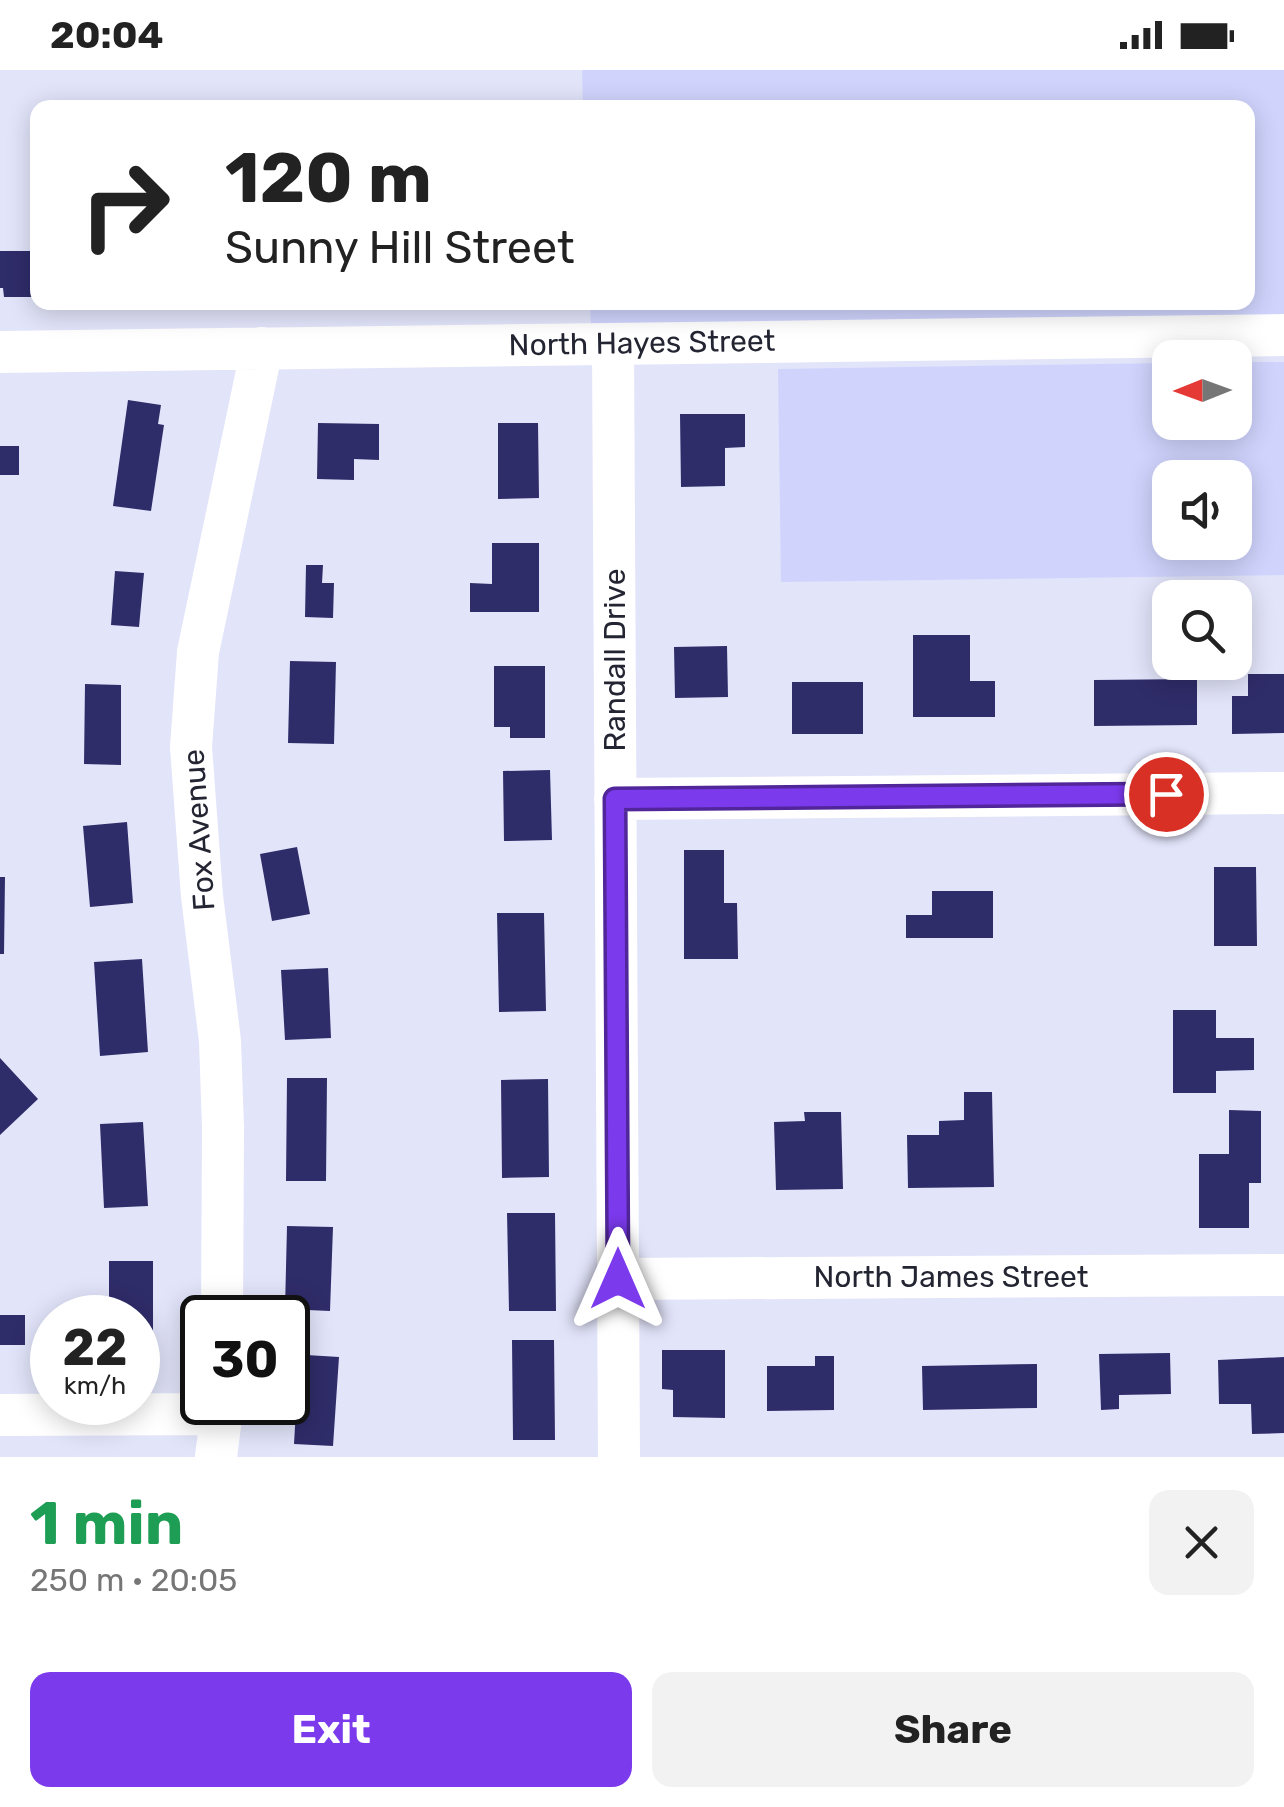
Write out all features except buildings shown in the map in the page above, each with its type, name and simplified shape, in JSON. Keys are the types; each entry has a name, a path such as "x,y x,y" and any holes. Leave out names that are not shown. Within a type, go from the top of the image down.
{"street":[{"name":"North Hayes Street","path":"0,352 1284,335"},
{"name":"Randall Drive","path":"613,344 619,1457"},
{"name":"Fox Avenue","path":"222,1295 220,1041 202,896 192,746 198,652 262,348"},
{"path":"615,799 1284,793"},
{"name":"North James Street","path":"618,1279 1284,1275"},
{"path":"0,1416 180,1410"},
{"path":"216,1457 221,1425"}],"shaded area":[{"path":"582,70 1284,70 1284,317 591,327 590,310 1255,310 1255,100 583,100"},
{"path":"1252,362 1284,362 1284,575 781,582 778,369 1152,363 1152,440 1252,440"}],"route":[{"path":"618,1279 615,799 1166,794"}]}
